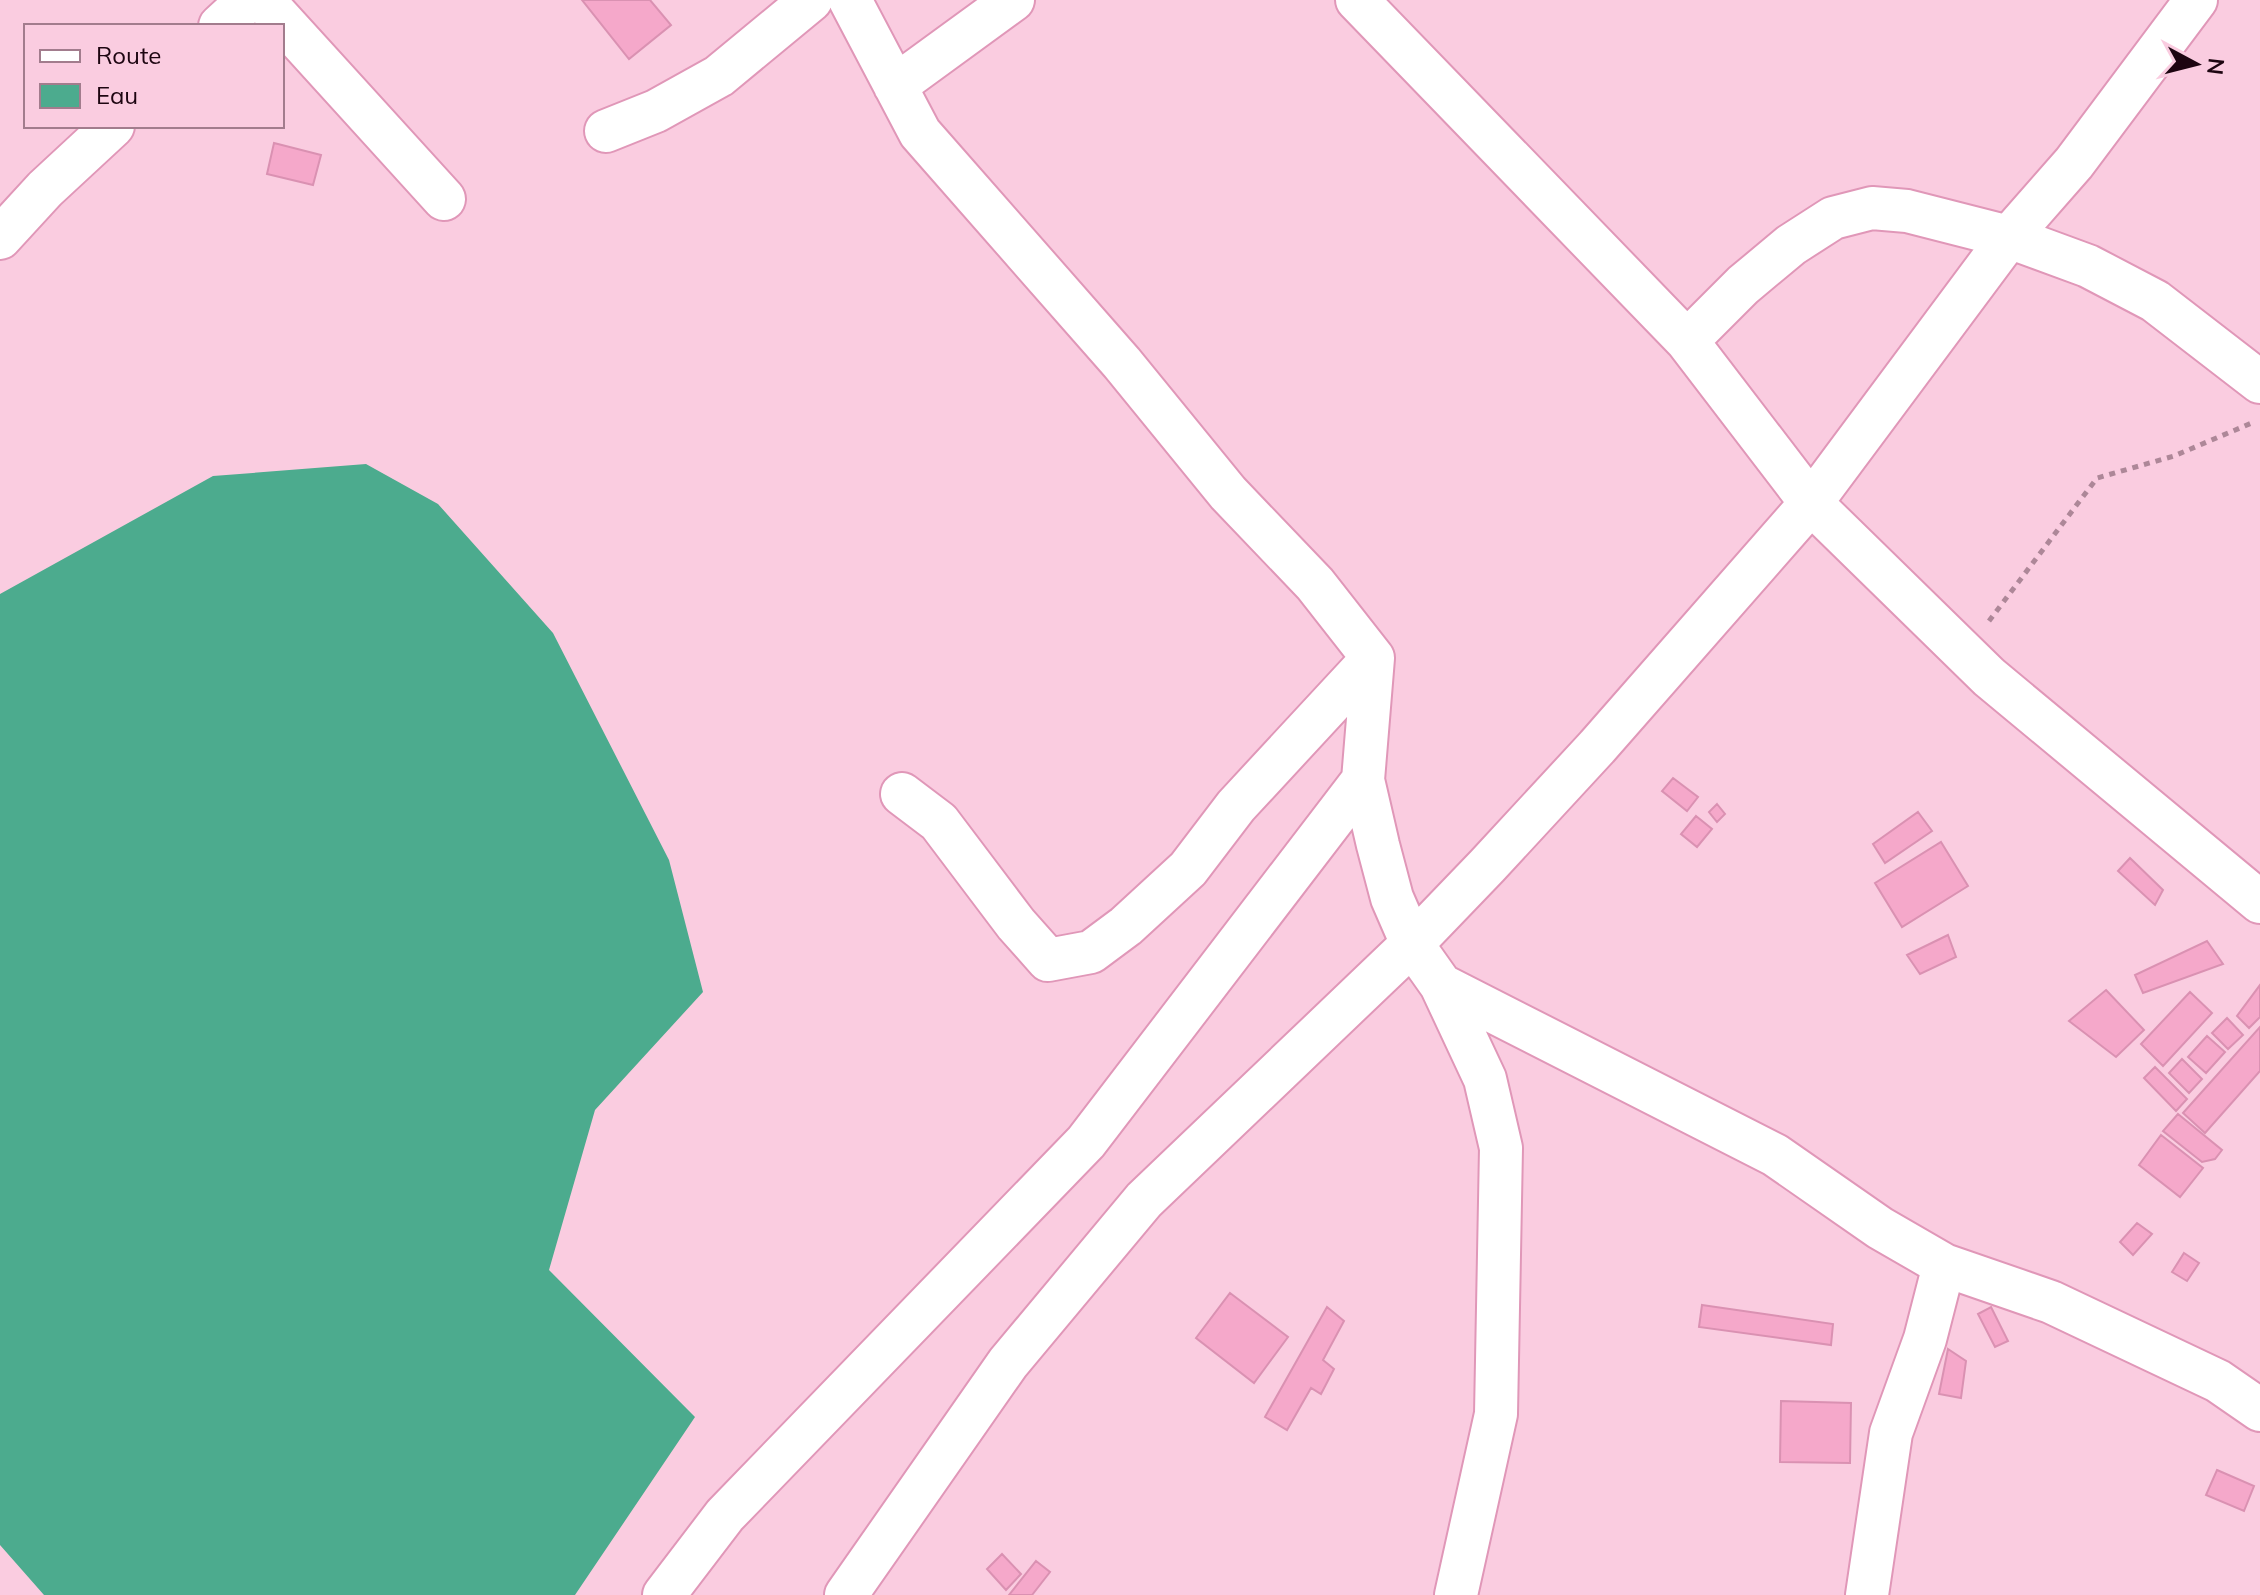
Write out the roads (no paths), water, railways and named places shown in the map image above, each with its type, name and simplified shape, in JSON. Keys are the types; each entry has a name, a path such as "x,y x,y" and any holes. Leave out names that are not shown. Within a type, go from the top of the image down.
{"street":[{"path":"222,24 248,0"},
{"path":"263,0 444,199"},
{"path":"606,131 656,111 719,76 811,0"},
{"path":"850,0 920,133 1122,363 1228,493 1315,584 1373,658 1363,780 1392,898 1412,944 1441,985 1485,1079 1501,1148 1496,1414 1456,1595"},
{"path":"895,86 1013,0"},
{"path":"1357,0 1687,341 1811,503 1964,653 2260,902"},
{"path":"846,1595 1008,1363 1144,1200 1412,944 1597,747 1811,503 2009,237 2074,163 2196,0"},
{"path":"0,238 45,189 111,128"},
{"path":"1687,341 1743,285 1833,218 1872,208 1907,211 2009,237 2088,266 2155,301 2260,382"},
{"path":"902,794 939,822 1016,924 1048,960 1091,952 1126,926 1188,869 1236,806 1373,658"},
{"path":"664,1595 725,1515 1086,1142 1363,780"},
{"path":"1441,985 1775,1155 1880,1228 1944,1265 2051,1302 2218,1381 2260,1410"},
{"path":"1867,1595 1891,1433 1925,1339 1944,1265"}],"water":[{"path":"366,464 438,504 553,633 669,860 703,992 595,1110 549,1270 695,1417 575,1595 44,1595 0,1545 0,594 213,476"}]}
